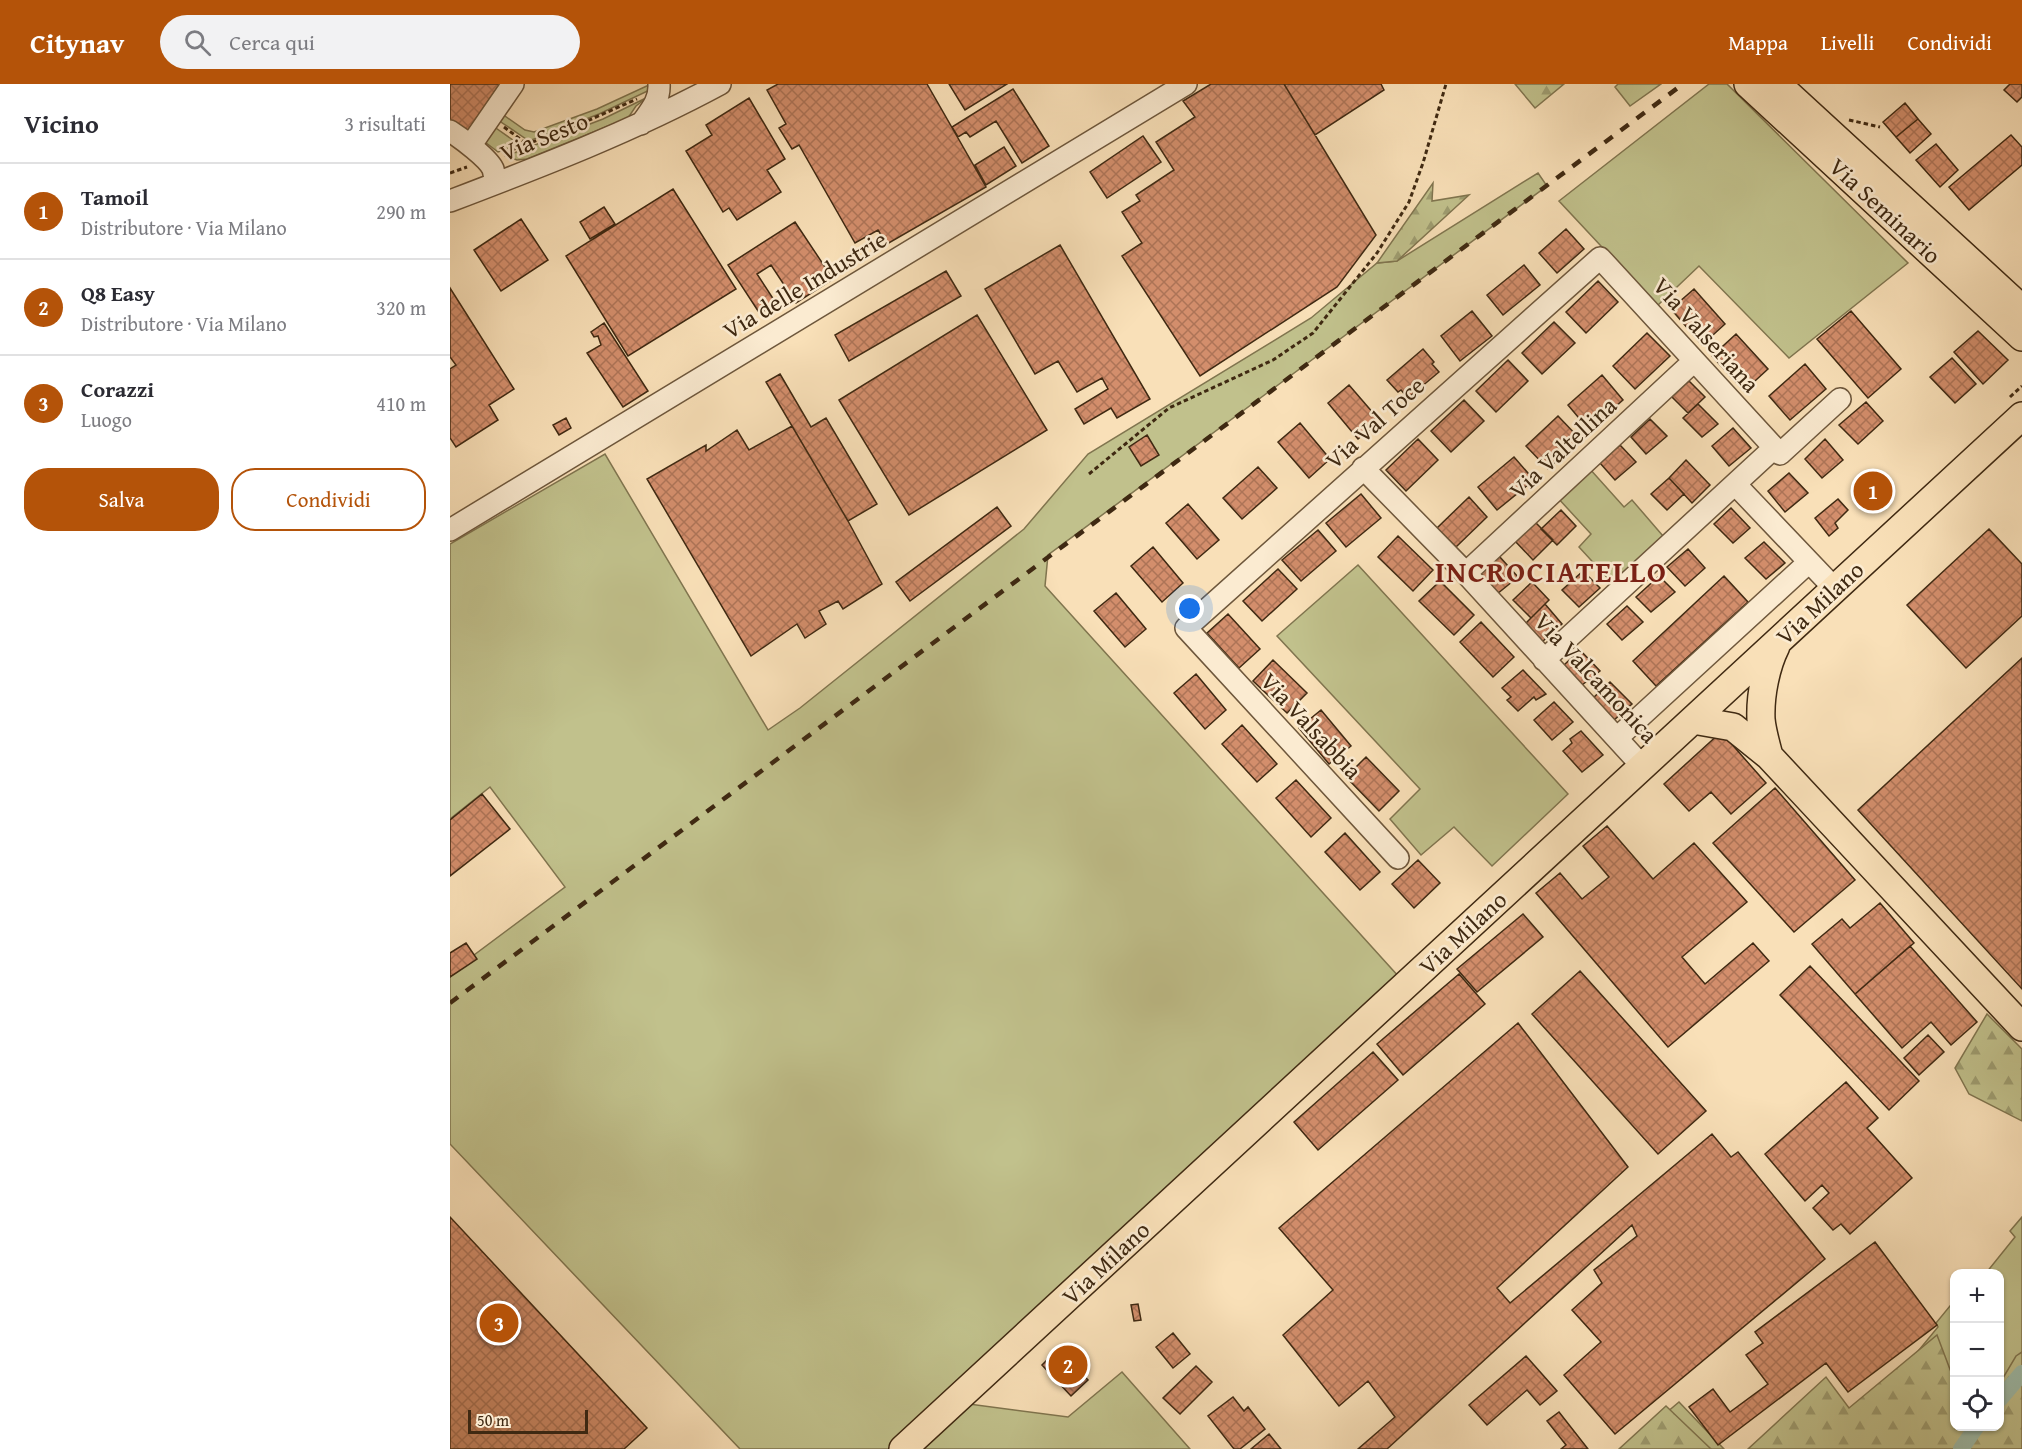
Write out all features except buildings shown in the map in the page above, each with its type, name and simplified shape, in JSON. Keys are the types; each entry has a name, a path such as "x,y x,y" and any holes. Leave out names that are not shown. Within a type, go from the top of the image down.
{"main road":[{"name":"Via Seminario","path":"1748,84 2022,338"},
{"name":"Via Seminario","path":"1777,84 2022,309"},
{"name":"Via Milano","path":"903,1449 2022,416"},
{"path":"1768,756 1761,720 1762,697 1773,652 1779,641"},
{"path":"1761,720 1747,703 1732,695 1721,695 1724,710 1733,727 1768,756 2022,1027"},
{"path":"1693,720 1733,727"}],"street":[{"path":"496,183 492,167 484,154 490,117 513,84"},
{"name":"Via Sesto","path":"450,201 640,125 694,90 720,84"},
{"name":"Via delle Industrie","path":"450,530 1186,84"},
{"path":"640,125 657,102 659,86"},
{"path":"450,131 484,154 525,172"},
{"name":"Via Valseriana","path":"1600,258 1774,448"},
{"name":"Via Val Toce","path":"1186,628 1600,258"},
{"name":"Via Valtellina","path":"1466,573 1694,361"},
{"path":"1544,660 1774,448 1780,454 1840,399"},
{"name":"Via Valcamonica","path":"1363,468 1466,573 1643,767"},
{"path":"1735,484 1835,589"},
{"path":"1617,738 1809,562"},
{"name":"Via Valsabbia","path":"1186,628 1398,858"}],"path":[{"path":"1089,474 1169,408 1273,360 1313,333 1377,253 1409,202 1423,164 1446,84"},
{"path":"450,173 484,154 527,144 587,121 659,86"},
{"path":"1841,113 1849,120 1880,127"},
{"path":"490,117 527,144"}],"green space":[{"path":"651,84 654,88 599,114 529,141 498,120 502,114 525,130 534,132 597,109"},
{"path":"1515,84 1564,84 1535,108"},
{"path":"1618,84 1661,84 1630,106 1615,87"},
{"path":"1709,84 1727,84 1908,263 1789,358 1699,266 1657,306 1559,201"},
{"path":"648,97 636,106 628,118 527,159 517,160 506,156 603,119"},
{"path":"493,126 520,145 498,152 485,142"},
{"path":"1538,173 1547,186 1048,555 1045,586 1409,988 913,1449 740,1449 450,1144 450,973 565,887 490,787 450,819 450,544 605,454 768,730 800,708 1024,529 1088,454 1311,318 1377,263 1397,261"},
{"path":"1433,183 1432,201 1469,195 1397,261 1377,263"},
{"path":"1589,468 1624,507 1632,500 1663,536 1612,583 1579,547 1591,534 1557,497"},
{"path":"1358,565 1568,794 1492,866 1454,827 1421,855 1390,819 1420,789 1277,636"},
{"path":"1987,1014 2022,1049 2022,1121 1969,1094 1955,1068"},
{"path":"2022,1217 2022,1449 1786,1449 1858,1424 1938,1327 1936,1323 1950,1306 1950,1431 2004,1431 2004,1269 1989,1269 2015,1237 2010,1231"},
{"path":"1937,1335 1950,1369 1950,1431 2004,1431 2004,1376 2016,1356 2022,1352 2022,1449 1748,1449 1826,1377 1849,1408"},
{"path":"1122,1372 1190,1449 918,1449 969,1404 1068,1417"},
{"path":"1679,1402 1724,1449 1688,1449 1652,1425"},
{"path":"1666,1406 1711,1449 1619,1449"}],"waterway":[{"path":"2004,1394 2022,1373"},
{"path":"1961,1449 1974,1431"}],"railway":[{"path":"450,1003 1683,84"}],"place":[{"name":"Tamoil","path":"1873,491"},
{"name":"Corazzi","path":"499,1323"},
{"name":"Q8 Easy","path":"1068,1365"}],"district":[{"name":"INCROCIATELLO","path":"1551,572"}]}
